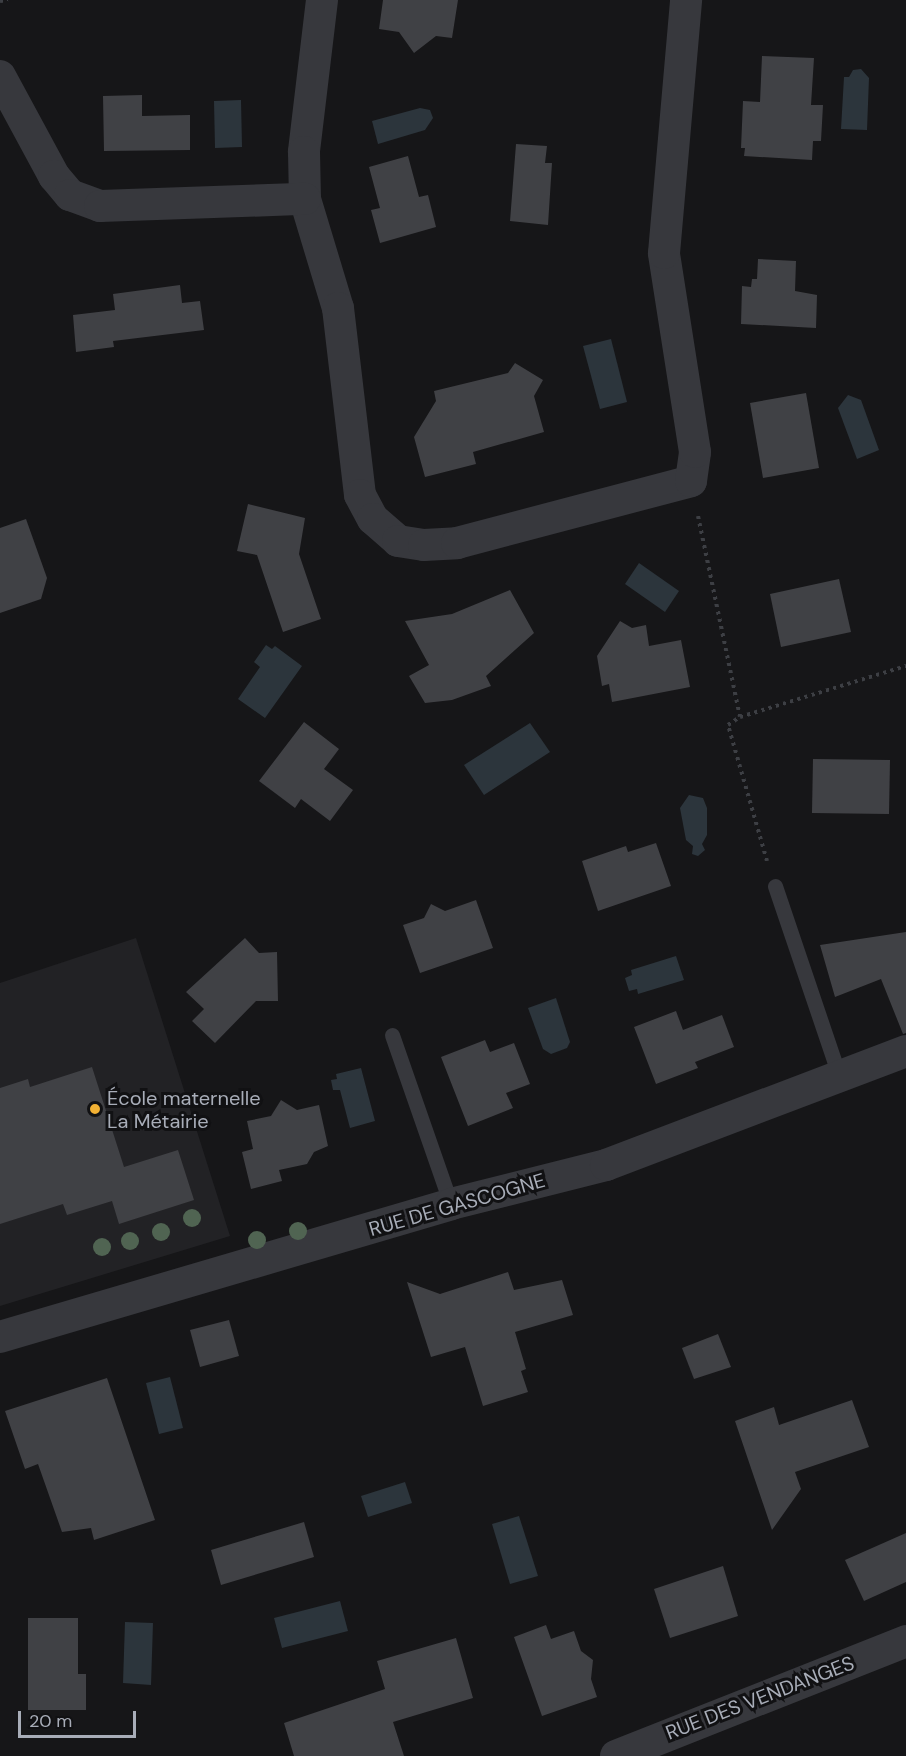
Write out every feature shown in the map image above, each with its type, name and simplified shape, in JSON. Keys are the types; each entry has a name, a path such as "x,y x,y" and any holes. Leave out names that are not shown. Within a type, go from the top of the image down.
{"street":[{"path":"322,0 304,152 305,199 338,308 360,495 372,519 398,541 424,545 457,543 691,481 696,452 664,253 686,0"},
{"path":"0,76 54,176 70,195 100,206 305,199"},
{"name":"RUE DE GASCOGNE","path":"0,1337 451,1204 606,1165 906,1051"},
{"name":"RUE DES VENDANGES","path":"616,1756 906,1641"}],"lane":[{"path":"775,886 840,1078"},
{"path":"392,1035 451,1204"}],"path":[{"path":"0,1 8,0"},
{"path":"691,481 740,717"},
{"path":"775,886 728,725 740,717 906,666"}],"shaded area":[{"path":"861,69 869,78 867,130 841,129 844,77 849,77 853,70"},
{"path":"241,100 242,147 215,148 214,101"},
{"path":"420,108 430,110 433,118 425,130 378,144 372,121"},
{"path":"611,339 627,402 600,409 583,346"},
{"path":"848,395 861,400 879,450 857,459 838,408"},
{"path":"639,563 679,591 665,612 625,584"},
{"path":"266,645 272,649 275,646 302,666 265,718 238,699 260,667 254,662"},
{"path":"530,723 550,752 484,795 464,765"},
{"path":"689,795 703,798 707,808 707,835 702,844 705,850 698,856 692,854 693,846 686,840 680,808"},
{"name":"École maternelle La Métairie","path":"136,938 230,1236 0,1306 0,983"},
{"path":"676,956 684,980 638,994 637,989 629,991 625,978 632,975 631,970"},
{"path":"556,998 570,1042 567,1048 551,1054 543,1049 528,1008"},
{"path":"361,1068 375,1121 350,1128 340,1090 333,1090 331,1080 337,1079 336,1074"},
{"path":"170,1377 183,1428 159,1434 146,1383"},
{"path":"405,1482 412,1503 368,1517 361,1496"},
{"path":"519,1516 538,1576 510,1584 492,1524"},
{"path":"340,1601 348,1631 282,1648 274,1618"},
{"path":"125,1622 153,1623 151,1685 123,1683"}],"building":[{"path":"383,0 458,0 452,38 436,36 414,53 399,32 379,29"},
{"path":"762,56 814,58 811,105 823,105 821,141 813,141 812,160 744,156 745,148 741,148 743,101 760,102"},
{"path":"142,95 142,116 190,115 190,150 104,151 103,96"},
{"path":"516,144 547,146 545,163 552,163 548,225 510,221"},
{"path":"408,156 419,197 428,195 436,227 380,243 371,210 380,208 369,167"},
{"path":"758,259 796,261 795,291 817,295 816,328 741,324 742,286 751,287 752,279 757,279"},
{"path":"180,285 182,303 200,301 204,330 113,341 114,347 76,352 73,315 115,310 113,294"},
{"path":"515,363 543,380 534,396 544,432 473,452 476,464 425,477 414,437 436,401 434,391 508,373"},
{"path":"806,393 819,468 763,478 750,403"},
{"path":"248,504 305,518 299,554 321,619 283,632 257,555 237,551"},
{"path":"26,519 47,578 41,599 0,613 0,528"},
{"path":"839,579 851,632 781,647 770,594"},
{"path":"510,590 534,633 486,676 491,686 452,700 425,703 409,676 429,665 405,621 452,614"},
{"path":"620,621 632,628 646,625 649,646 681,640 690,687 612,702 609,684 602,686 597,656"},
{"path":"304,722 339,749 324,769 353,790 330,821 301,799 295,808 259,781"},
{"path":"813,759 890,760 889,814 812,813"},
{"path":"656,843 671,886 598,911 582,861 626,846 628,852"},
{"path":"476,900 493,948 420,973 403,925 424,918 431,904 445,911"},
{"path":"906,932 906,1033 903,1034 881,979 835,997 820,945"},
{"path":"245,938 259,953 277,952 278,1001 256,1001 215,1043 192,1021 204,1009 186,992"},
{"path":"676,1011 683,1030 722,1015 734,1047 695,1062 698,1068 656,1084 634,1027"},
{"path":"485,1040 490,1052 514,1043 530,1084 506,1093 513,1108 468,1126 441,1057"},
{"path":"92,1067 124,1167 178,1150 194,1200 119,1224 112,1201 67,1215 63,1204 0,1224 0,1088 28,1079 30,1087"},
{"path":"281,1100 297,1110 319,1105 328,1146 314,1152 307,1164 279,1170 282,1181 251,1189 242,1152 253,1149 247,1121 271,1116"},
{"path":"508,1272 514,1290 562,1280 573,1315 515,1332 526,1369 521,1371 528,1392 483,1406 465,1347 431,1357 407,1282 440,1294"},
{"path":"229,1320 239,1356 200,1367 190,1330"},
{"path":"718,1334 731,1367 694,1379 682,1348"},
{"path":"107,1378 155,1520 94,1540 91,1528 62,1532 38,1464 25,1469 5,1411"},
{"path":"852,1400 869,1447 795,1472 801,1489 772,1530 735,1421 774,1407 779,1425"},
{"path":"304,1522 314,1557 221,1585 211,1550"},
{"path":"906,1533 906,1582 864,1601 845,1560"},
{"path":"723,1566 738,1616 670,1638 654,1589"},
{"path":"28,1618 78,1618 78,1674 86,1674 86,1710 28,1710"},
{"path":"546,1625 551,1639 574,1631 581,1651 593,1660 591,1679 597,1697 542,1716 514,1637"},
{"path":"456,1638 473,1698 393,1722 404,1756 294,1756 284,1723 385,1689 377,1661"}],"place":[{"name":"École maternelle La Métairie","path":"95,1109"}]}
